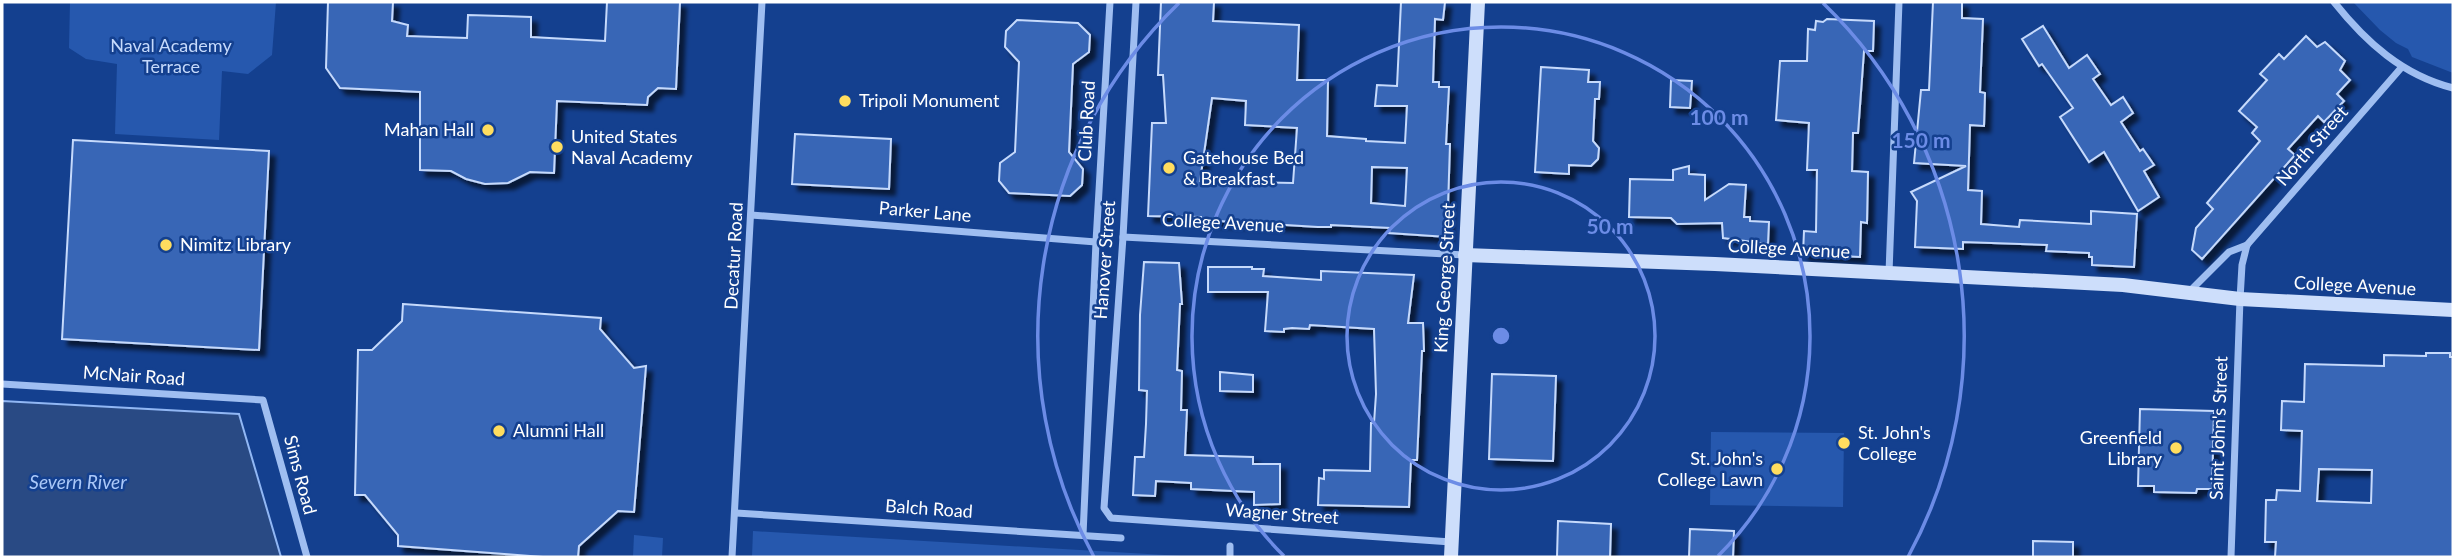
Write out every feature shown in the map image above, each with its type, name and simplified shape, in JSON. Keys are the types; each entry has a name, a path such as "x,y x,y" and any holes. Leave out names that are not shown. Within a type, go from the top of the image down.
{"main road":[{"name":"King George Street","path":"1451,557 1478,2"},
{"name":"College Avenue","path":"1465,255 2123,285 2240,299 2453,310"}],"street":[{"name":"Decatur Road","path":"733,557 762,2"},
{"name":"Club Road","path":"1083,535 1110,2"},
{"name":"Hanover Street","path":"1111,518 1104,508 1136,2"},
{"path":"1889,273 1899,2"},
{"path":"2334,2 2353,26 2401,68 2453,88"},
{"name":"North Street","path":"2188,292 2229,252 2247,245 2401,68"},
{"name":"Parker Lane","path":"751,215 1096,242"},
{"name":"College Avenue","path":"1123,237 1465,255"},
{"path":"2240,299 2242,265 2247,245"},
{"name":"Saint John's Street","path":"2231,557 2240,299"},
{"name":"McNair Road","path":"2,384 263,400"},
{"name":"Sims Road","path":"263,400 307,557"},
{"name":"Balch Road","path":"736,513 1121,538"},
{"name":"Wagner Street","path":"1111,518 1451,542"},
{"path":"1230,546 1230,557"}],"green space":[{"name":"Naval Academy Terrace","path":"70,2 276,2 272,55 248,74 222,71 219,140 115,134 117,64 86,59 69,48"},
{"path":"2353,2 2453,2 2453,73 2412,57 2408,49 2380,30"},
{"name":"St. John's College Lawn","path":"1711,432 1844,433 1843,507 1710,505"},
{"path":"753,531 1199,557 752,557"},
{"path":"634,535 663,538 662,557 633,557"}],"water":[{"name":"Severn River","path":"2,401 239,414 281,557 2,557"}],"building":[{"path":"328,2 393,2 392,21 408,25 407,36 467,38 468,15 531,17 531,37 605,41 607,2 680,2 676,89 658,88 648,97 647,105 557,101 554,173 530,172 508,183 485,184 466,179 451,171 420,170 420,92 340,88 326,68"},
{"path":"1161,2 1214,2 1213,21 1299,25 1297,80 1328,80 1327,136 1405,143 1407,106 1375,106 1377,85 1397,86 1401,2 1445,2 1443,20 1435,19 1433,82 1439,82 1439,87 1449,87 1446,144 1450,144 1447,237 1389,233 1390,228 1331,225 1318,227 1201,220 1201,217 1148,216 1152,123 1166,123 1163,75 1158,75","holes":["1212,98 1246,101 1245,125 1297,128 1293,183 1200,181","1372,167 1407,168 1405,206 1371,203"]},
{"path":"1933,2 1962,2 1962,18 1983,19 1980,92 1985,93 1984,126 1970,125 1968,190 1982,191 1981,224 2019,227 2020,220 2091,224 2091,211 2137,214 2134,267 2092,265 2089,253 2046,251 2047,245 1963,242 1963,249 1915,247 1917,201 1911,192 1966,166 1914,163 1921,90 1929,90"},
{"path":"1827,19 1874,21 1873,51 1864,51 1858,133 1853,133 1852,171 1868,172 1867,223 1861,222 1860,257 1803,254 1804,231 1816,232 1817,170 1807,170 1809,123 1776,120 1780,61 1807,61 1808,29 1815,30 1816,21 1823,22"},
{"path":"1017,20 1078,23 1090,35 1089,52 1073,64 1069,152 1083,169 1082,185 1070,196 1009,193 999,181 1000,163 1015,152 1019,62 1005,47 1006,31"},
{"path":"2043,26 2069,68 2087,55 2100,74 2093,79 2111,105 2123,97 2133,113 2121,122 2140,151 2143,149 2154,165 2144,171 2159,197 2138,211 2104,152 2089,162 2060,117 2073,108 2042,64 2039,66 2022,39"},
{"path":"2306,36 2317,47 2325,42 2345,61 2340,70 2350,80 2337,94 2344,101 2324,122 2318,116 2288,149 2295,155 2202,259 2192,250 2196,228 2213,209 2207,203 2260,141 2252,133 2257,127 2239,111 2267,80 2260,74 2279,54 2284,59"},
{"path":"1541,67 1589,70 1588,82 1600,82 1599,99 1595,99 1593,141 1599,148 1598,159 1591,166 1569,165 1569,174 1535,172"},
{"path":"1671,80 1692,81 1690,108 1670,107"},
{"path":"795,134 891,139 889,189 792,184"},
{"name":"Nimitz Library","path":"73,140 269,151 259,350 62,339"},
{"path":"1689,166 1689,174 1705,175 1705,200 1729,184 1746,185 1744,217 1750,217 1750,221 1769,222 1768,244 1723,238 1722,223 1677,224 1671,218 1629,217 1630,179 1673,180 1673,170"},
{"path":"1144,262 1179,263 1182,304 1177,370 1182,371 1181,410 1187,410 1185,455 1253,457 1253,464 1280,464 1280,504 1254,505 1254,492 1191,489 1191,483 1156,481 1155,496 1133,495 1135,457 1144,457 1146,424 1147,391 1139,390"},
{"path":"1208,267 1252,267 1264,269 1263,276 1321,280 1321,271 1414,275 1408,323 1423,323 1424,351 1417,460 1411,460 1409,507 1318,505 1319,478 1324,479 1324,470 1370,471 1371,423 1374,423 1376,394 1374,329 1310,325 1309,329 1265,331 1268,292 1208,292"},
{"name":"Alumni Hall","path":"403,304 601,318 600,329 634,368 646,366 634,512 618,511 579,546 578,557 543,557 398,546 398,535 365,495 355,495 358,350 372,350 402,321"},
{"path":"2426,353 2450,353 2450,357 2453,357 2453,557 2275,557 2276,542 2265,542 2266,500 2276,500 2277,490 2300,491 2302,431 2281,430 2282,401 2304,402 2305,364 2384,366 2384,355 2426,356","holes":["2319,469 2372,470 2371,503 2317,501"]},
{"path":"1220,372 1253,375 1253,392 1220,391"},
{"path":"1492,374 1556,376 1553,461 1489,459"},
{"name":"Greenfield Library","path":"2140,409 2214,411 2212,489 2197,489 2196,493 2154,492 2154,486 2138,486"},
{"path":"1558,521 1611,524 1610,557 1557,557"},
{"path":"1690,529 1734,531 1733,557 1689,557"},
{"path":"2033,541 2073,542 2073,557 2033,557"}],"place":[{"name":"Tripoli Monument","path":"845,101"},
{"name":"Mahan Hall","path":"488,130"},
{"name":"United States Naval Academy","path":"557,147"},
{"name":"Gatehouse Bed & Breakfast","path":"1169,168"},
{"name":"Nimitz Library","path":"166,245"},
{"name":"Alumni Hall","path":"499,431"},
{"name":"St. John's College","path":"1844,443"},
{"name":"Greenfield Library","path":"2176,448"},
{"name":"St. John's College Lawn","path":"1777,469"}]}
